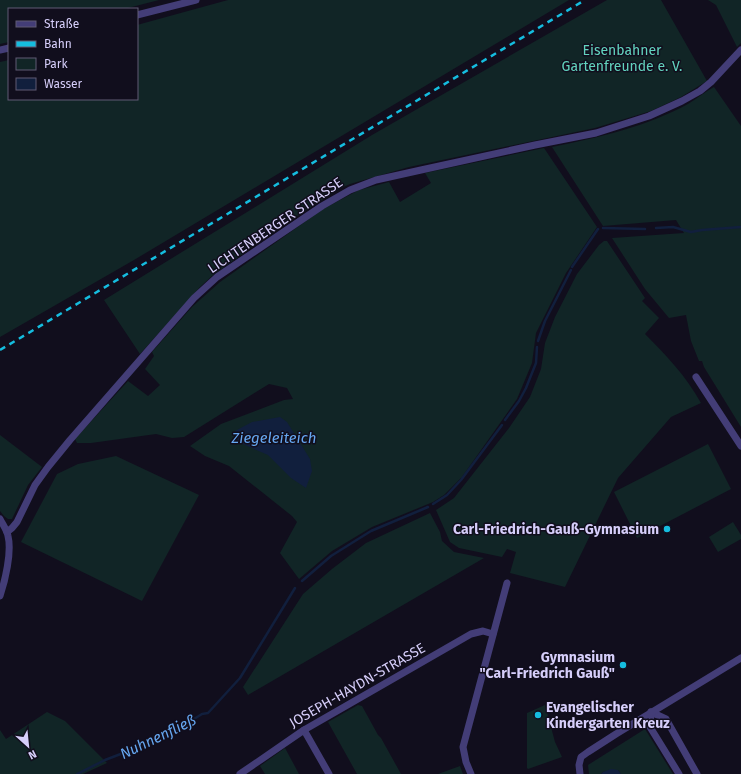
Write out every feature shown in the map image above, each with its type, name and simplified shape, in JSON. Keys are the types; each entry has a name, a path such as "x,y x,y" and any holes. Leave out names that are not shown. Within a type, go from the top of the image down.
{"street":[{"path":"138,15 196,0"},
{"name":"LICHTENBERGER STRASSE","path":"7,532 17,522 35,485 48,466 194,298 217,278 322,206 350,190 376,180 596,133 650,116 700,91 711,82 741,50"},
{"path":"696,377 741,446"},
{"path":"0,519 7,532 9,541 8,561 4,584 0,596"},
{"path":"471,774 466,762 464,747 507,583"},
{"name":"JOSEPH-HAYDN-STRASSE","path":"240,774 304,730 471,634 483,631 493,634"},
{"path":"580,774 579,764 581,757 610,737 741,658"},
{"path":"651,712 650,727 679,774"},
{"path":"651,712 666,719 697,774"},
{"path":"304,730 329,774"}],"green space":[{"path":"0,0 159,0 128,8 8,8 8,42 0,44"},
{"path":"228,0 569,0 134,260 0,337 0,62 8,60 8,100 138,100 138,25"},
{"name":"Eisenbahner Gartenfreunde e. V.","path":"607,0 661,0 707,81 681,97 651,111 595,128 409,167 350,184 339,189 282,226 212,276 200,287 140,354 104,300 372,135"},
{"path":"708,0 741,0 741,43 737,47 716,5"},
{"path":"714,87 741,126 741,427 704,367 702,361 699,361 691,341 686,315 669,318 645,289 612,238 684,233 676,220 603,226 552,147 587,140 656,119 688,104"},
{"path":"544,148 597,227 566,273 536,333 532,363 517,399 462,477 444,495 433,502 372,527 332,551 299,579 280,553 297,522 292,516 229,466 205,456 190,446 221,424 284,400 293,399 287,388 269,384 184,437 172,438 156,434 91,443 77,443 75,439 128,381 148,396 160,385 145,369 154,356 152,352 192,307 220,282 323,209 359,190 389,182 400,202 431,183 425,173"},
{"path":"604,241 607,241 645,298 642,301 659,318 645,334 676,367 701,403 671,417 618,478 565,587 510,573 516,552 507,549 502,557 459,548 450,542 436,510 454,498 509,428 530,397 541,369 545,343 555,317 577,274 599,245"},
{"path":"0,435 42,467 28,485 12,519 8,519 0,511"},
{"path":"708,444 731,489 637,538 614,492"},
{"path":"116,456 199,495 142,601 21,542 57,474 78,464"},
{"path":"430,513 440,532 442,541 454,552 484,558 248,695 243,687 303,594 366,543"},
{"path":"733,522 741,535 741,539 718,552 709,537"},
{"path":"358,705 362,706 401,774 357,774 328,722"},
{"path":"545,705 555,742 562,757 528,769 527,713"},
{"path":"47,712 65,721 107,763 83,774 0,774 0,730 6,739"},
{"path":"645,729 673,774 621,774 618,770 603,772 601,774 589,774 588,765"},
{"path":"285,748 299,774 265,774 260,766"},
{"path":"460,766 463,774 438,774"}],"water":[{"name":"Ziegeleiteich","path":"280,417 287,422 310,459 312,471 306,488 291,478 268,455 238,442 235,431 252,422"},
{"path":"611,769 618,770 621,774 601,774 603,772"}],"waterway":[{"name":"Nuhnenfließ","path":"656,228 673,227 691,232 741,227"},
{"name":"Nuhnenfließ","path":"603,228 645,229"},
{"name":"Nuhnenfließ","path":"572,267 598,229"},
{"name":"Nuhnenfließ","path":"538,341 545,321 571,270"},
{"name":"Nuhnenfließ","path":"505,420 519,401 526,388 536,363 537,347"},
{"name":"Nuhnenfließ","path":"433,504 447,495 461,480 502,425"},
{"name":"Nuhnenfließ","path":"302,581 331,556 371,531 428,507"},
{"name":"Nuhnenfließ","path":"77,774 105,760 165,737 202,714 208,713 240,678 295,588"}],"railway":[{"path":"0,350 585,0"}],"place":[{"name":"Carl-Friedrich-Gauß-Gymnasium","path":"667,529"},
{"name":"Gymnasium \"Carl-Friedrich Gauß\"","path":"623,665"},
{"name":"Evangelischer Kindergarten Kreuz","path":"538,715"}]}
